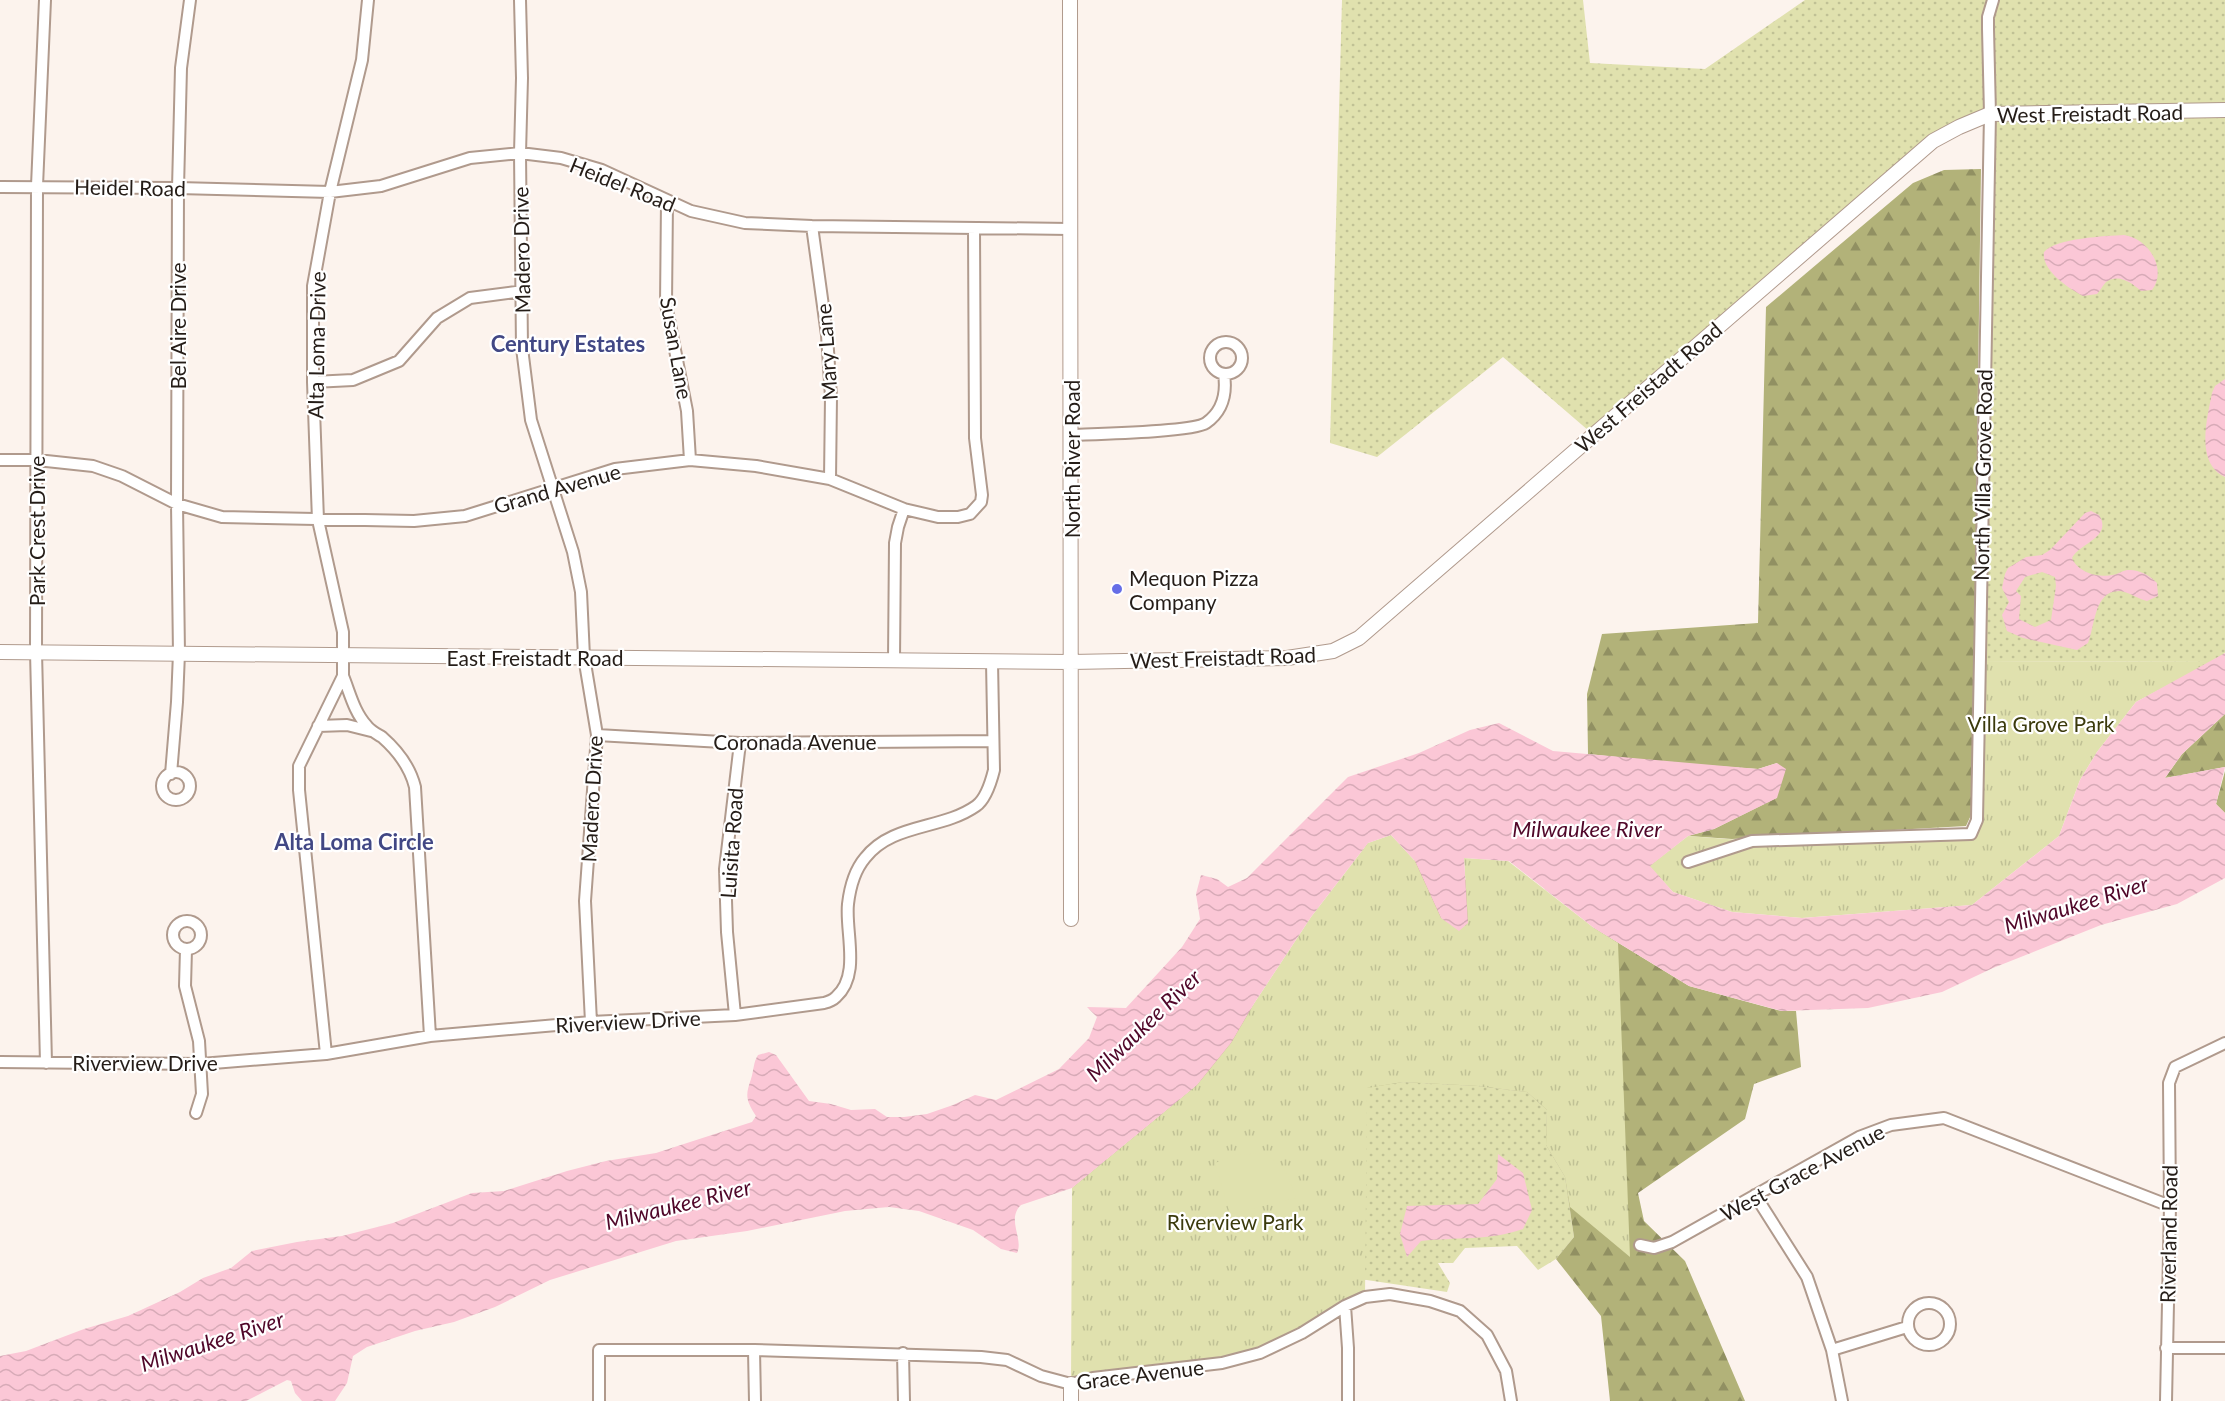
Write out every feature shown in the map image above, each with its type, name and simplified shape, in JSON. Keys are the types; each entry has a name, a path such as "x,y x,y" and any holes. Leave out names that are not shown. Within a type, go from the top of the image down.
{"street":[{"name":"Park Crest Drive","path":"45,0 37,186 36,652 46,1063"},
{"name":"Bel Aire Drive","path":"171,774 179,653 178,188 181,68 190,0"},
{"name":"Alta Loma Drive","path":"343,676 343,632 318,520 313,382 313,286 330,192 362,60 368,0"},
{"name":"Madero Drive","path":"520,0 522,348 531,420 573,552 581,592 584,657 597,735 585,901 591,1022"},
{"name":"North River Road","path":"1070,0 1071,919"},
{"name":"North Villa Grove Road","path":"1688,862 1752,841 1971,834 1977,820 1990,114 1988,17 1994,0"},
{"name":"West Freistadt Road","path":"1071,662 1287,658 1333,651 1359,638 1933,141 1990,114 2225,110"},
{"name":"Heidel Road","path":"0,187 330,192 381,186 470,158 520,153 561,158 602,170 691,211 728,220 812,226 1070,229"},
{"name":"Susan Lane","path":"667,201 666,304 687,411 690,460"},
{"name":"Mary Lane","path":"812,226 827,335 831,397 830,479"},
{"name":"Grand Avenue","path":"0,460 36,460 93,466 122,476 177,504 222,517 414,521 465,516 615,469 690,460 756,466 830,479 904,509 938,517 958,517 970,514 981,502 982,495 975,438 974,228"},
{"path":"313,382 353,380 399,361 437,318 470,298 523,291"},
{"path":"1071,435 1181,429 1204,425 1219,410 1227,391 1224,374"},
{"path":"894,660 895,543 904,509"},
{"name":"East Freistadt Road","path":"0,652 1071,662"},
{"name":"Riverview Drive","path":"0,1062 201,1064 326,1054 430,1036 591,1022 735,1015 824,1004 836,997 845,985 850,970 848,906 852,879 867,855 887,840 906,831 950,818 977,806 990,785 994,770 992,662"},
{"path":"326,1054 299,790 299,766 343,676"},
{"path":"343,676 361,718 400,756 411,772 415,787 430,1036"},
{"path":"318,726 347,725 374,732"},
{"name":"Coronada Avenue","path":"597,735 740,743 993,741"},
{"name":"Luisita Road","path":"735,1015 727,932 725,869 740,743"},
{"path":"186,949 185,986 196,1021 201,1064 202,1094 196,1113"},
{"name":"Riverland Road","path":"2166,1401 2170,1206 2169,1083 2175,1067 2225,1043"},
{"name":"West Grace Avenue","path":"1640,1245 1652,1248 1668,1244 1858,1137 1891,1125 1944,1118 2170,1206"},
{"path":"1755,1195 1807,1277 1832,1350 1842,1401"},
{"name":"Grace Avenue","path":"599,1401 599,1350 903,1353 1007,1360 1041,1376 1071,1384 1093,1378 1222,1364 1260,1353 1302,1333 1345,1306 1365,1297 1390,1294 1430,1301 1460,1311 1487,1335 1506,1371 1511,1397"},
{"path":"1928,1303 1935,1304 1946,1312 1950,1326 1945,1338 1939,1343 1926,1345 1913,1339 1907,1327 1910,1313 1921,1304 1928,1303"},
{"path":"1345,1306 1348,1401"},
{"path":"1832,1350 1907,1327"},
{"path":"2166,1348 2225,1348"},
{"path":"754,1350 755,1401"},
{"path":"903,1353 904,1401"},
{"path":"1071,1384 1071,1401"}],"green space":[{"path":"1342,0 1583,0 1590,63 1705,69 1805,0 2225,0 2225,653 2212,662 1979,661 1990,115 1959,127 1589,431 1503,357 1377,457 1330,443"},
{"path":"1981,169 1972,813 1966,826 1732,839 1688,836 1714,829 1776,798 1777,763 1758,769 1588,754 1587,694 1602,634 1758,623 1766,307 1913,183 1944,170"},
{"name":"Villa Grove Park","path":"1979,661 2212,662 2136,702 2097,752 2080,780 2059,836 1972,905 1802,918 1732,912 1673,892 1649,866 1688,836 1753,841 1971,834 1977,820"},
{"path":"2225,714 2225,767 2165,778 2182,754"},
{"path":"2225,771 2225,813 2216,804"},
{"name":"Riverview Park","path":"1391,835 1415,861 1441,918 1468,922 1464,858 1508,861 1594,928 1618,943 1630,1257 1570,1207 1565,1177 1546,1145 1547,1110 1527,1092 1478,1086 1403,1082 1367,1088 1365,1297 1260,1353 1071,1384 1072,1188 1197,1085 1231,1043 1311,917 1368,843"},
{"path":"1368,843 1594,928 1689,986 1781,1011 1796,1011 1801,1067 1754,1084 1745,1119 1638,1193 1644,1221 1685,1261 1745,1401 1610,1401 1601,1316 1556,1259 1574,1237 1565,1177 1546,1145 1547,1110 1527,1092 1478,1086 1403,1082 1366,1088 1072,1188 1197,1085"},
{"path":"1403,1082 1478,1086 1527,1092 1547,1110 1546,1145 1565,1177 1574,1237 1556,1259 1538,1270 1517,1246 1465,1248 1453,1263 1438,1263 1450,1283 1447,1292 1360,1279 1206,1111"},
{"path":"1265,1153 1286,1171 1296,1198 1230,1214 1215,1163 1235,1155"}],"water":[{"path":"2124,235 2141,242 2153,256 2158,273 2152,290 2141,291 2129,282 2116,278 2106,282 2097,294 2083,296 2057,278 2044,259 2044,252 2059,244"},
{"path":"2225,379 2225,477 2210,462 2205,440 2212,393 2215,386"},
{"path":"2091,511 2099,515 2102,529 2072,558 2075,563 2084,571 2095,575 2113,575 2127,570 2144,573 2157,583 2158,596 2147,601 2120,591 2111,592 2105,596 2097,610 2088,643 2077,650 2023,638 2007,631 2002,615 2009,602 2002,588 2008,568 2026,557 2042,555 2050,550 2085,513","holes":["2042,572 2055,577 2056,586 2051,620 2035,627 2019,619 2021,596 2016,591 2025,577"]},
{"name":"Milwaukee River","path":"2225,653 2225,714 2182,754 2165,778 2225,767 2216,804 2225,813 2225,878 2177,904 2101,925 1993,968 1942,992 1868,1008 1782,1011 1689,986 1594,928 1509,861 1464,858 1468,923 1459,931 1441,918 1415,861 1391,835 1368,843 1311,917 1231,1043 1197,1085 1072,1188 1021,1205 1015,1216 1019,1247 1017,1253 1001,1249 973,1230 919,1211 889,1207 845,1211 747,1231 676,1241 550,1280 495,1307 454,1322 415,1331 367,1347 353,1356 347,1383 335,1401 302,1401 295,1393 291,1381 287,1380 246,1401 0,1401 0,1356 26,1351 84,1329 128,1316 180,1292 203,1278 231,1268 252,1251 342,1236 393,1223 472,1193 504,1191 606,1161 656,1153 752,1122 756,1116 748,1102 747,1094 758,1055 769,1052 776,1055 809,1101 851,1110 875,1109 887,1117 927,1114 975,1095 996,1100 1059,1069 1089,1038 1097,1017 1087,1007 1126,1008 1182,947 1200,919 1196,894 1201,875 1217,879 1228,887 1247,878 1348,777 1419,753 1470,730 1499,723 1553,751 1758,769 1777,763 1786,769 1777,798 1714,829 1688,836 1650,866 1673,892 1732,912 1802,918 1972,905 2059,836 2080,780 2097,752 2136,702"},
{"path":"1498,1154 1523,1173 1532,1210 1523,1229 1485,1237 1421,1241 1407,1257 1400,1234 1407,1206 1478,1204 1497,1179"}],"place":[{"name":"Mequon Pizza Company","path":"1117,589"}],"district":[{"name":"Century Estates","path":"568,343"},
{"name":"Alta Loma Circle","path":"354,841"}]}
